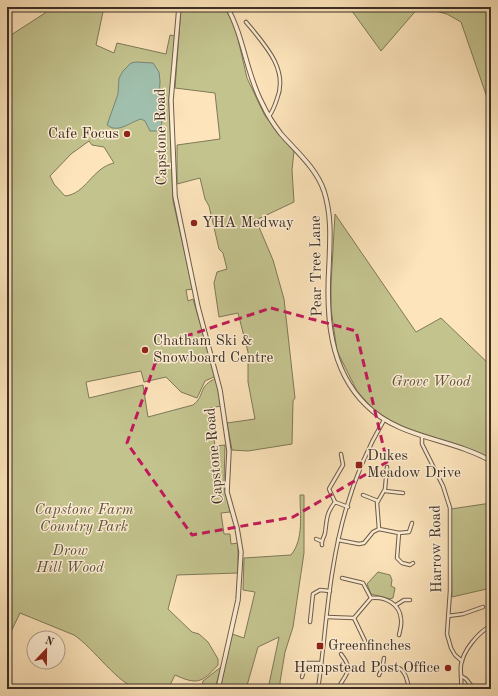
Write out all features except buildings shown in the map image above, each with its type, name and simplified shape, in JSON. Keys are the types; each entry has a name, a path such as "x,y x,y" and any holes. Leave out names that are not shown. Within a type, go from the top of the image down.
{"street":[{"name":"Capstone Road","path":"179,7 171,100 175,196 198,307 220,390 229,451 227,492 237,528 241,552 238,600 218,689"},
{"name":"Pear Tree Lane","path":"227,7 236,26 254,86 269,116 280,132 312,168 324,191 330,220 328,283 330,330 334,348 342,369 356,393 371,410 384,420 422,437 466,450 491,462"},
{"path":"246,22 269,52 279,69 280,92 269,116"},
{"path":"318,689 338,540 368,450 384,420"},
{"name":"Harrow Road","path":"422,437 421,441 443,486 450,508 450,591 447,634 451,648 455,655 462,660"},
{"path":"340,454 344,460 343,467 329,489 334,502 348,507"},
{"path":"379,529 378,501 385,491 387,467"},
{"path":"385,491 403,493"},
{"path":"363,495 378,501"},
{"path":"322,546 321,541 324,534 327,515 334,502"},
{"path":"338,540 354,544 362,544 373,532 379,529 399,533 409,532 412,523"},
{"path":"399,533 397,558 404,564 410,565 413,563"},
{"path":"316,539 321,541"},
{"path":"342,578 363,583 371,598"},
{"path":"310,622 313,594 320,590 330,591"},
{"path":"371,598 385,599 396,606 402,620 399,635"},
{"path":"354,618 371,598"},
{"path":"396,606 404,600 410,600"},
{"path":"448,616 463,614 483,607"},
{"path":"327,617 354,618"},
{"path":"354,618 365,641"},
{"path":"416,689 462,688 462,660 477,636 491,626"},
{"path":"338,689 347,676 348,671 347,663 341,654"},
{"path":"384,658 383,664 385,668"},
{"path":"302,677 306,663 321,663"},
{"path":"379,675 380,671 385,668 394,668 404,672 409,689"},
{"path":"461,676 466,679 474,689"}],"highlighted area":[{"path":"271,308 356,331 387,462 293,517 192,535 127,443 162,344"}],"green space":[{"path":"47,7 104,7 96,45 114,53 117,43 166,54 170,35 176,36 169,100 173,201 193,289 186,290 188,301 193,299 216,376 205,381 197,398 181,392 166,377 144,382 141,371 86,382 89,398 143,385 148,417 193,405 199,398 204,387 217,378 221,406 210,408 215,446 225,445 224,485 230,512 221,513 224,534 230,534 231,544 238,543 238,573 177,575 168,609 192,632 199,634 208,642 218,659 218,665 208,676 199,680 189,680 175,675 168,689 142,690 131,686 114,674 90,648 74,635 66,632 66,630 62,630 20,613 7,640 7,42 11,35 45,13","holes":["89,141 92,145 104,147 114,163 100,170 78,191 65,196 54,184 50,176 71,154"]},
{"path":"181,7 224,7 235,26 247,78 265,116 294,151 292,170 294,202 256,220 273,260 284,299 295,398 293,401 292,444 248,451 232,450 227,423 255,419 248,382 248,352 238,313 219,317 214,283 217,272 227,269 223,253 219,249 209,206 205,199 200,178 177,184 177,145 220,139 215,93 175,88"},
{"path":"349,7 419,7 381,51"},
{"path":"419,7 491,7 491,109 461,22 447,14"},
{"name":"Grove Wood","path":"335,214 416,332 441,318 491,366 491,459 472,450 407,429 392,422 373,409 357,391 337,351 331,309"},
{"path":"300,495 304,495 304,553 293,627 285,652 280,682 281,689 268,689 279,637 258,647 246,689 220,689 232,634 244,638 255,592 243,590 244,558 291,555 298,542 300,534"},
{"path":"491,503 491,588 452,597 451,509"},
{"path":"378,572 390,575 392,580 391,586 395,588 393,598 390,599 371,594 367,584"},
{"path":"221,667 215,689 202,689 203,681"}],"shaded area":[{"path":"131,63 153,63 159,72 159,103 162,120 161,127 157,131 150,131 145,121 141,119 120,128 107,125 118,94 119,78 123,71"}],"place":[{"name":"Cafe Focus","path":"127,134"},
{"name":"YHA Medway","path":"194,223"},
{"name":"Chatham Ski & Snowboard Centre","path":"145,350"},
{"name":"Dukes Meadow Drive","path":"359,465"},
{"name":"Greenfinches","path":"320,646"},
{"name":"Hempstead Post Office","path":"448,668"}],"park label":[{"name":"Capstone Farm Country Park","path":"84,518"},
{"name":"Drow Hill Wood","path":"70,560"}]}
